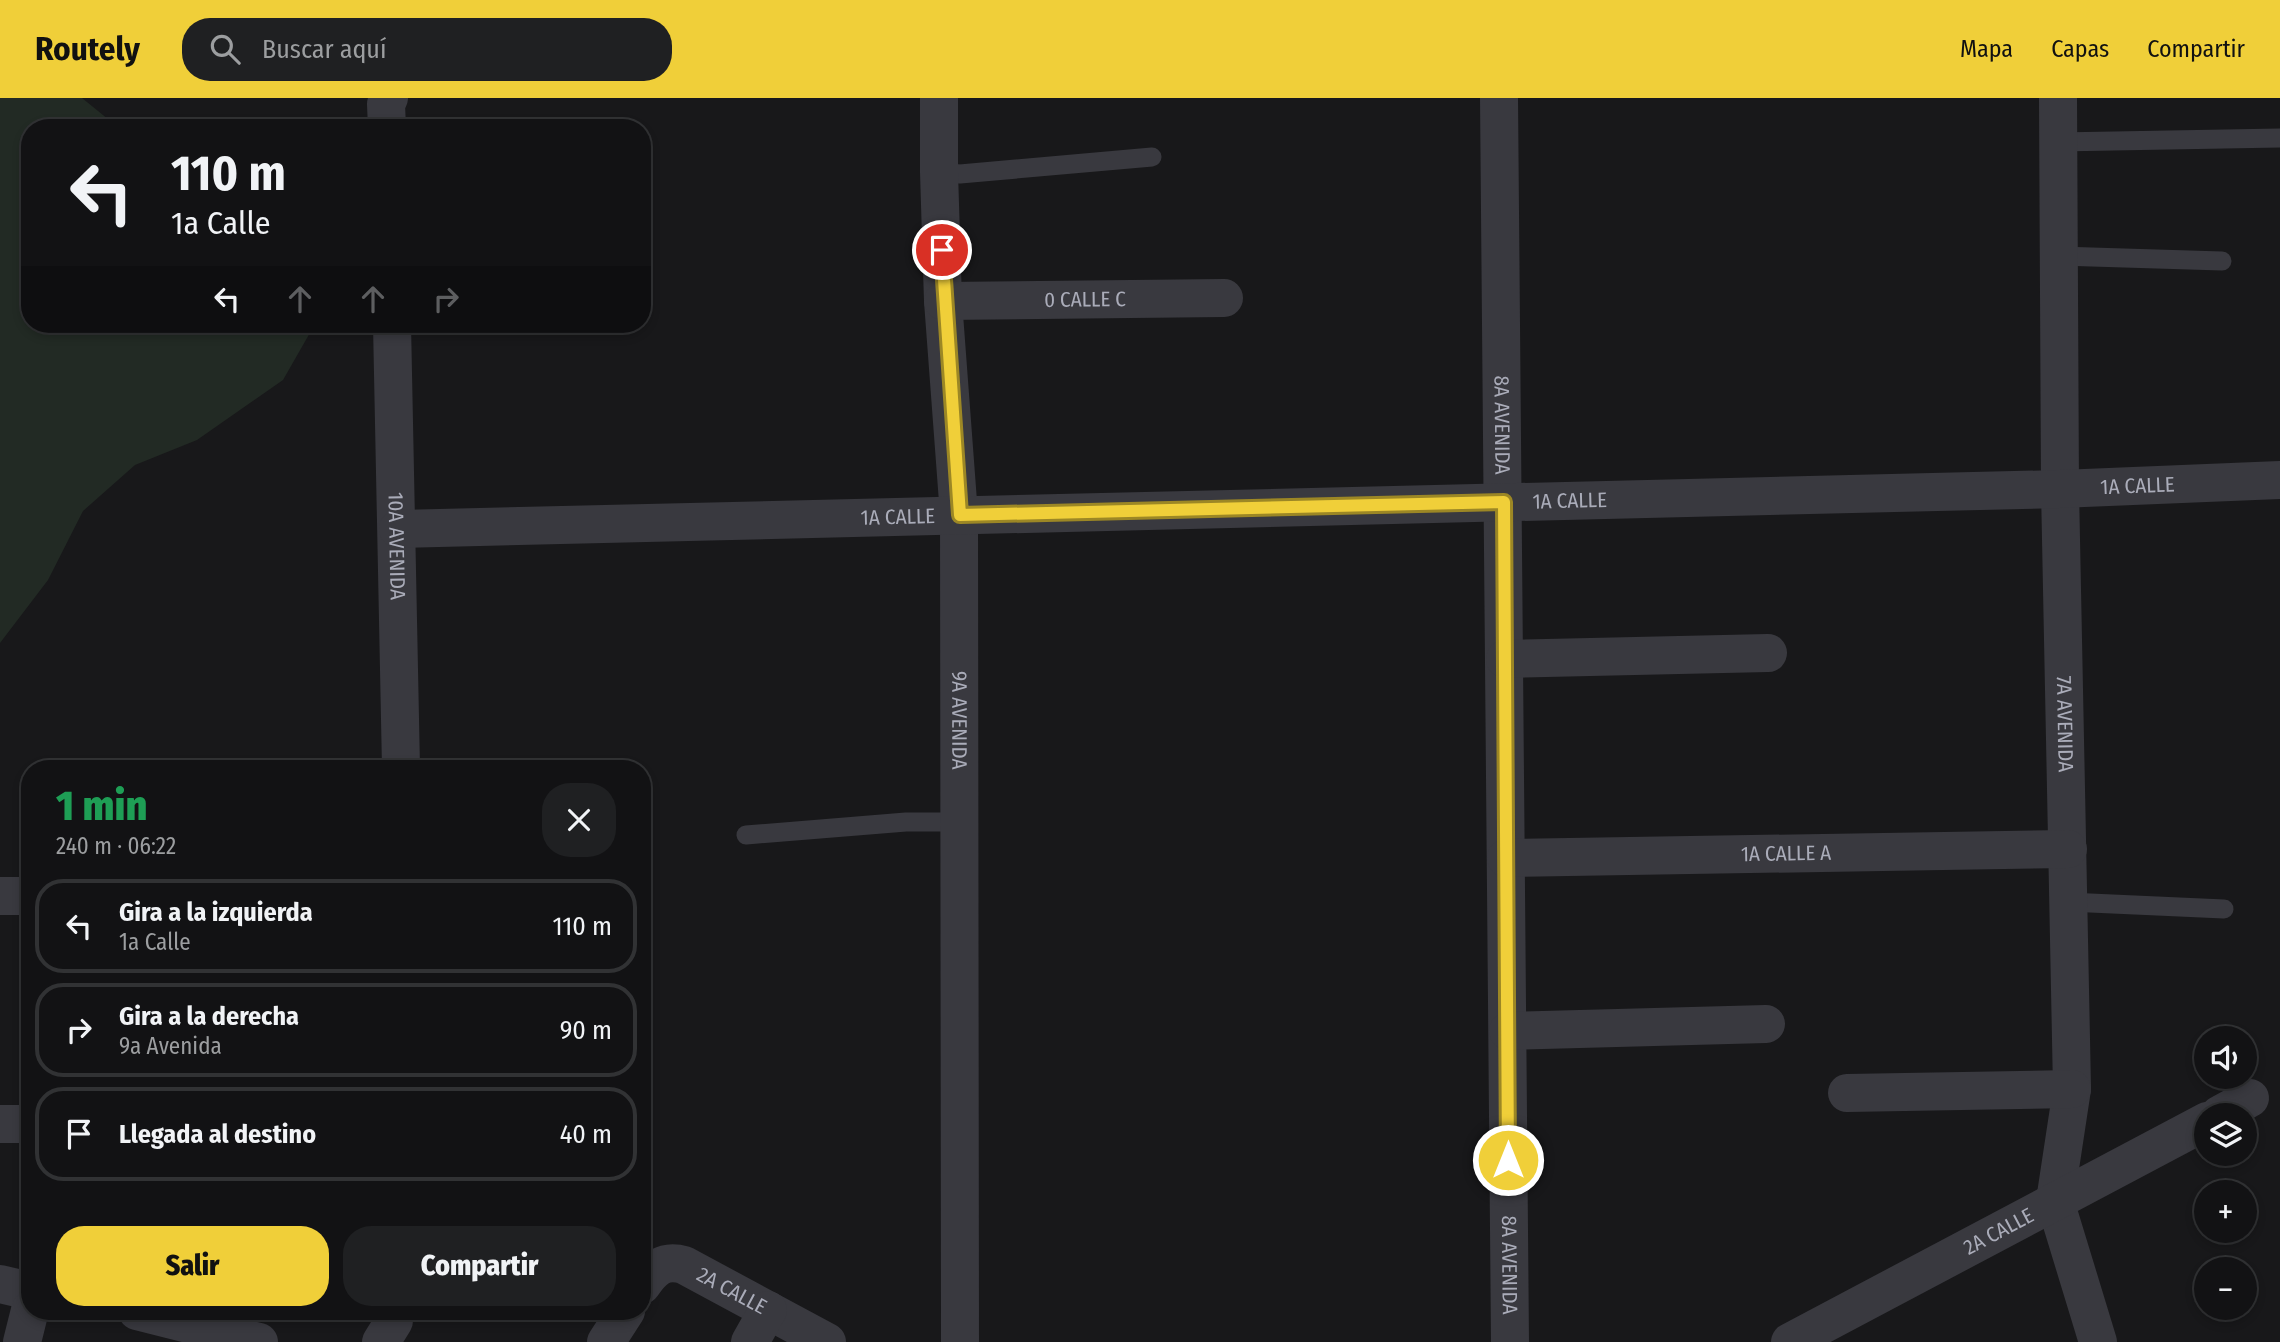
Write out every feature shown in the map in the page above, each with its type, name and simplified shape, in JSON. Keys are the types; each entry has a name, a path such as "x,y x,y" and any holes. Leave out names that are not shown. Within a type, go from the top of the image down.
{"street":[{"path":"387,119 386,104 389,98"},
{"name":"9A AVENIDA","path":"939,98 943,301 960,515 960,1342"},
{"name":"8A AVENIDA","path":"1499,98 1510,1342"},
{"name":"7A AVENIDA","path":"2058,98 2060,489 2072,1089 2055,1201 2098,1342"},
{"name":"0 CALLE C","path":"943,301 1224,298"},
{"name":"10A AVENIDA","path":"392,333 401,760"},
{"name":"1A CALLE","path":"398,529 2060,489 2280,480"},
{"path":"1505,659 1768,653"},
{"name":"1A CALLE A","path":"1506,858 2068,849"},
{"path":"0,896 21,896"},
{"path":"1508,1031 1766,1024"},
{"path":"1847,1093 2072,1089"},
{"path":"0,1124 21,1124"},
{"name":"2A CALLE","path":"1790,1342 2194,1128"},
{"name":"2A CALLE","path":"651,1272 668,1263 684,1265 759,1326 827,1342"},
{"path":"0,1284 21,1289"},
{"path":"22,1342 28,1320"},
{"path":"172,1320 259,1342"},
{"path":"381,1342 394,1320"},
{"path":"606,1342 620,1320"}],"lane":[{"path":"2058,142 2280,138"},
{"path":"939,172 960,174 1152,157"},
{"path":"2059,256 2222,261"},
{"path":"746,835 906,822 960,822"},
{"path":"2068,902 2224,909"}],"shaded area":[{"path":"0,98 82,98 108,119 21,119 21,333 310,333 283,380 197,440 135,465 83,511 48,580 0,643"}],"route":[{"path":"942,250 943,301 960,515 1504,502 1508,1160"}]}
